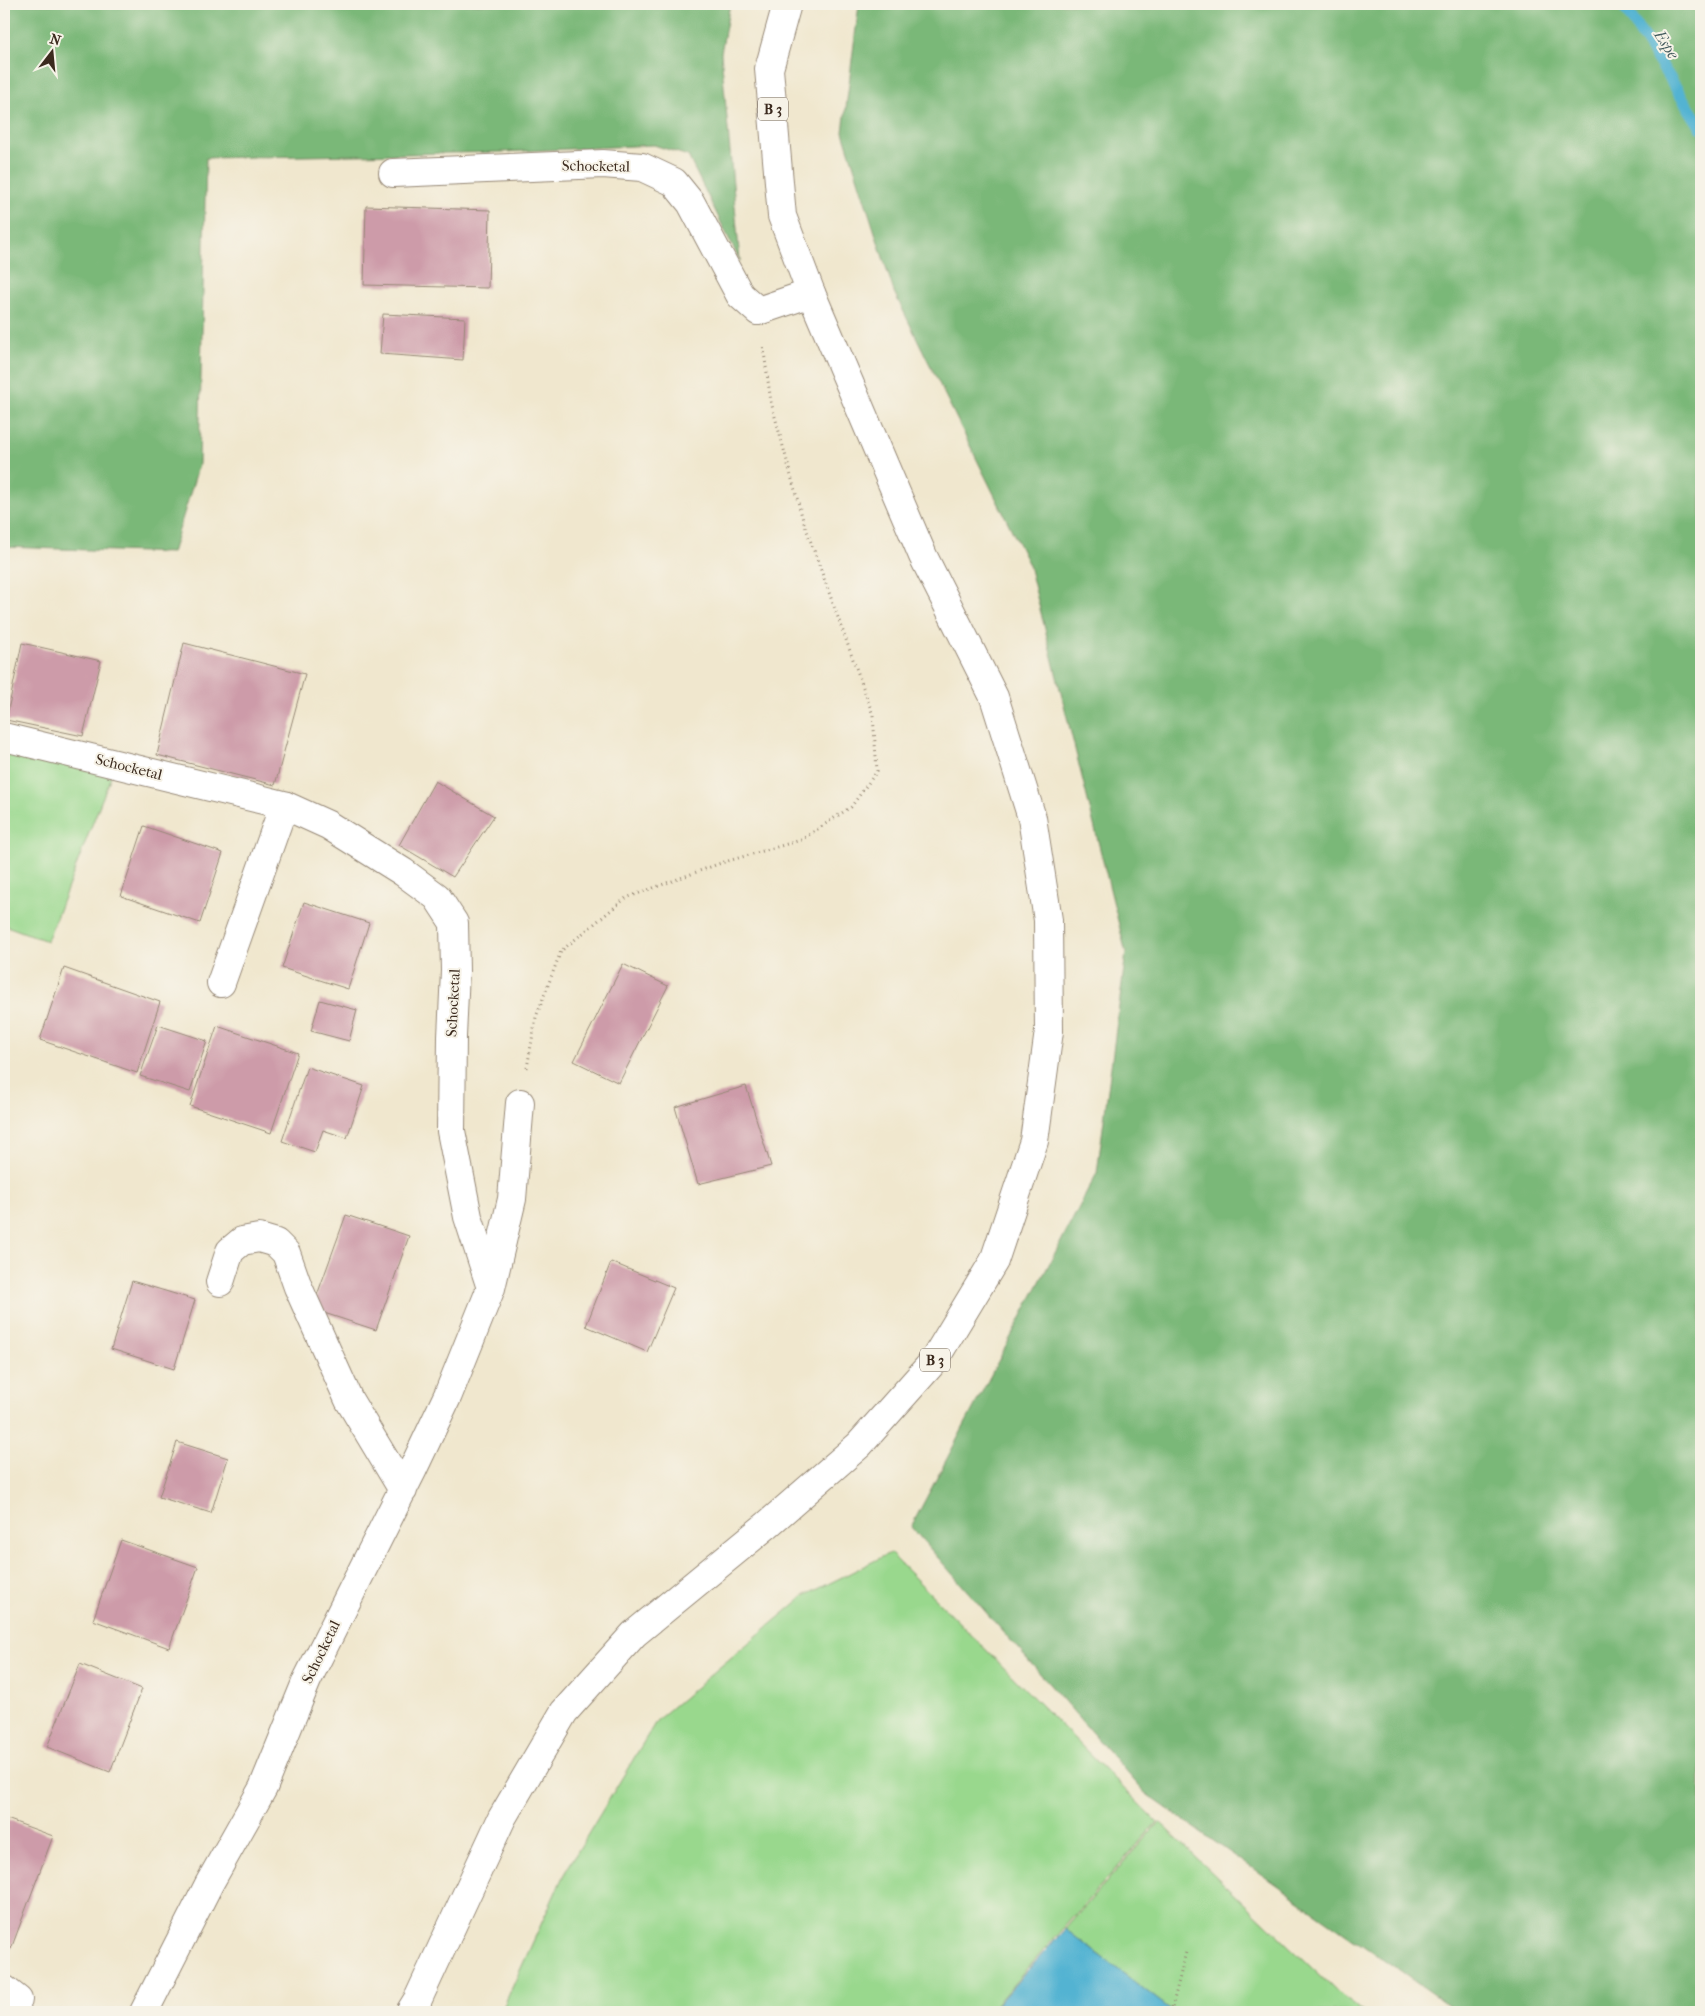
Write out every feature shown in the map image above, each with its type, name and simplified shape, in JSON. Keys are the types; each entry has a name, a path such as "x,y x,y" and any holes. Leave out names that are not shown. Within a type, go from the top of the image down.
{"street":[{"name":"B 3","path":"410,2012 502,1818 564,1712 634,1634 767,1525 859,1445 934,1362 994,1261 1034,1141 1049,1031 1048,920 1032,818 994,697 923,556 811,293 782,216 769,69 787,4"},
{"name":"Schocketal","path":"393,173 603,164 642,167 674,182 691,203 740,295 758,312"},
{"path":"758,312 811,293"},
{"name":"Schocketal","path":"4,737 284,805 328,825 403,872 437,897 454,923 456,971 452,1038 451,1131 468,1217 491,1288"},
{"path":"221,983 284,805"},
{"name":"Schocketal","path":"144,2012 208,1884 262,1788 307,1680 403,1490 448,1394 491,1288 512,1199 520,1103"},
{"path":"220,1282 230,1251 242,1241 259,1238 276,1243 286,1252 298,1287 349,1400 403,1490"}],"path":[{"path":"520,1103 536,1017 561,951 626,898 721,863 801,840 851,807 877,771 873,715 802,520 771,402 758,312"},
{"path":"1171,2012 1186,1952"}],"green space":[{"path":"4,4 730,4 721,53 740,261 688,156 654,145 503,152 206,158 199,464 172,553 4,547"},
{"path":"859,4 1701,4 1701,2012 1458,2012 1145,1793 911,1527 1097,1173 1126,953 1029,565 894,292 843,132"},
{"path":"4,750 111,776 47,941 4,925"},
{"path":"890,1553 1157,1822 989,2012 501,2012 564,1874 657,1720 804,1596"},
{"path":"1159,1822 1335,1990 1365,2012 1168,2012 1170,2009 1065,1929"}],"water":[{"path":"1065,1929 1170,2009 1168,2012 990,2012"}],"building":[{"path":"366,206 490,210 488,288 364,285"},
{"path":"383,314 465,318 463,360 380,354"},
{"path":"22,643 101,661 83,736 6,720"},
{"path":"184,643 305,674 275,785 157,755"},
{"path":"435,781 494,816 453,877 399,845"},
{"path":"144,826 223,853 200,923 121,896"},
{"path":"304,902 369,923 348,989 282,968"},
{"path":"623,964 668,986 619,1083 574,1061"},
{"path":"64,968 160,1002 137,1073 40,1040"},
{"path":"320,1000 357,1010 349,1041 311,1031"},
{"path":"158,1025 207,1041 190,1092 140,1076"},
{"path":"217,1026 298,1053 271,1133 190,1106"},
{"path":"307,1067 364,1086 347,1138 323,1130 315,1152 282,1141"},
{"path":"746,1086 771,1166 698,1184 675,1107"},
{"path":"346,1215 409,1236 376,1330 312,1309"},
{"path":"611,1262 674,1288 647,1352 586,1326"},
{"path":"132,1281 195,1300 174,1369 111,1349"},
{"path":"177,1442 228,1458 211,1513 159,1497"},
{"path":"121,1540 198,1567 169,1648 93,1620"},
{"path":"80,1664 142,1689 110,1772 47,1747"},
{"path":"4,1818 53,1836 11,1949 4,1946"}],"waterway":[{"name":"Espe","path":"1622,4 1701,127"}]}
